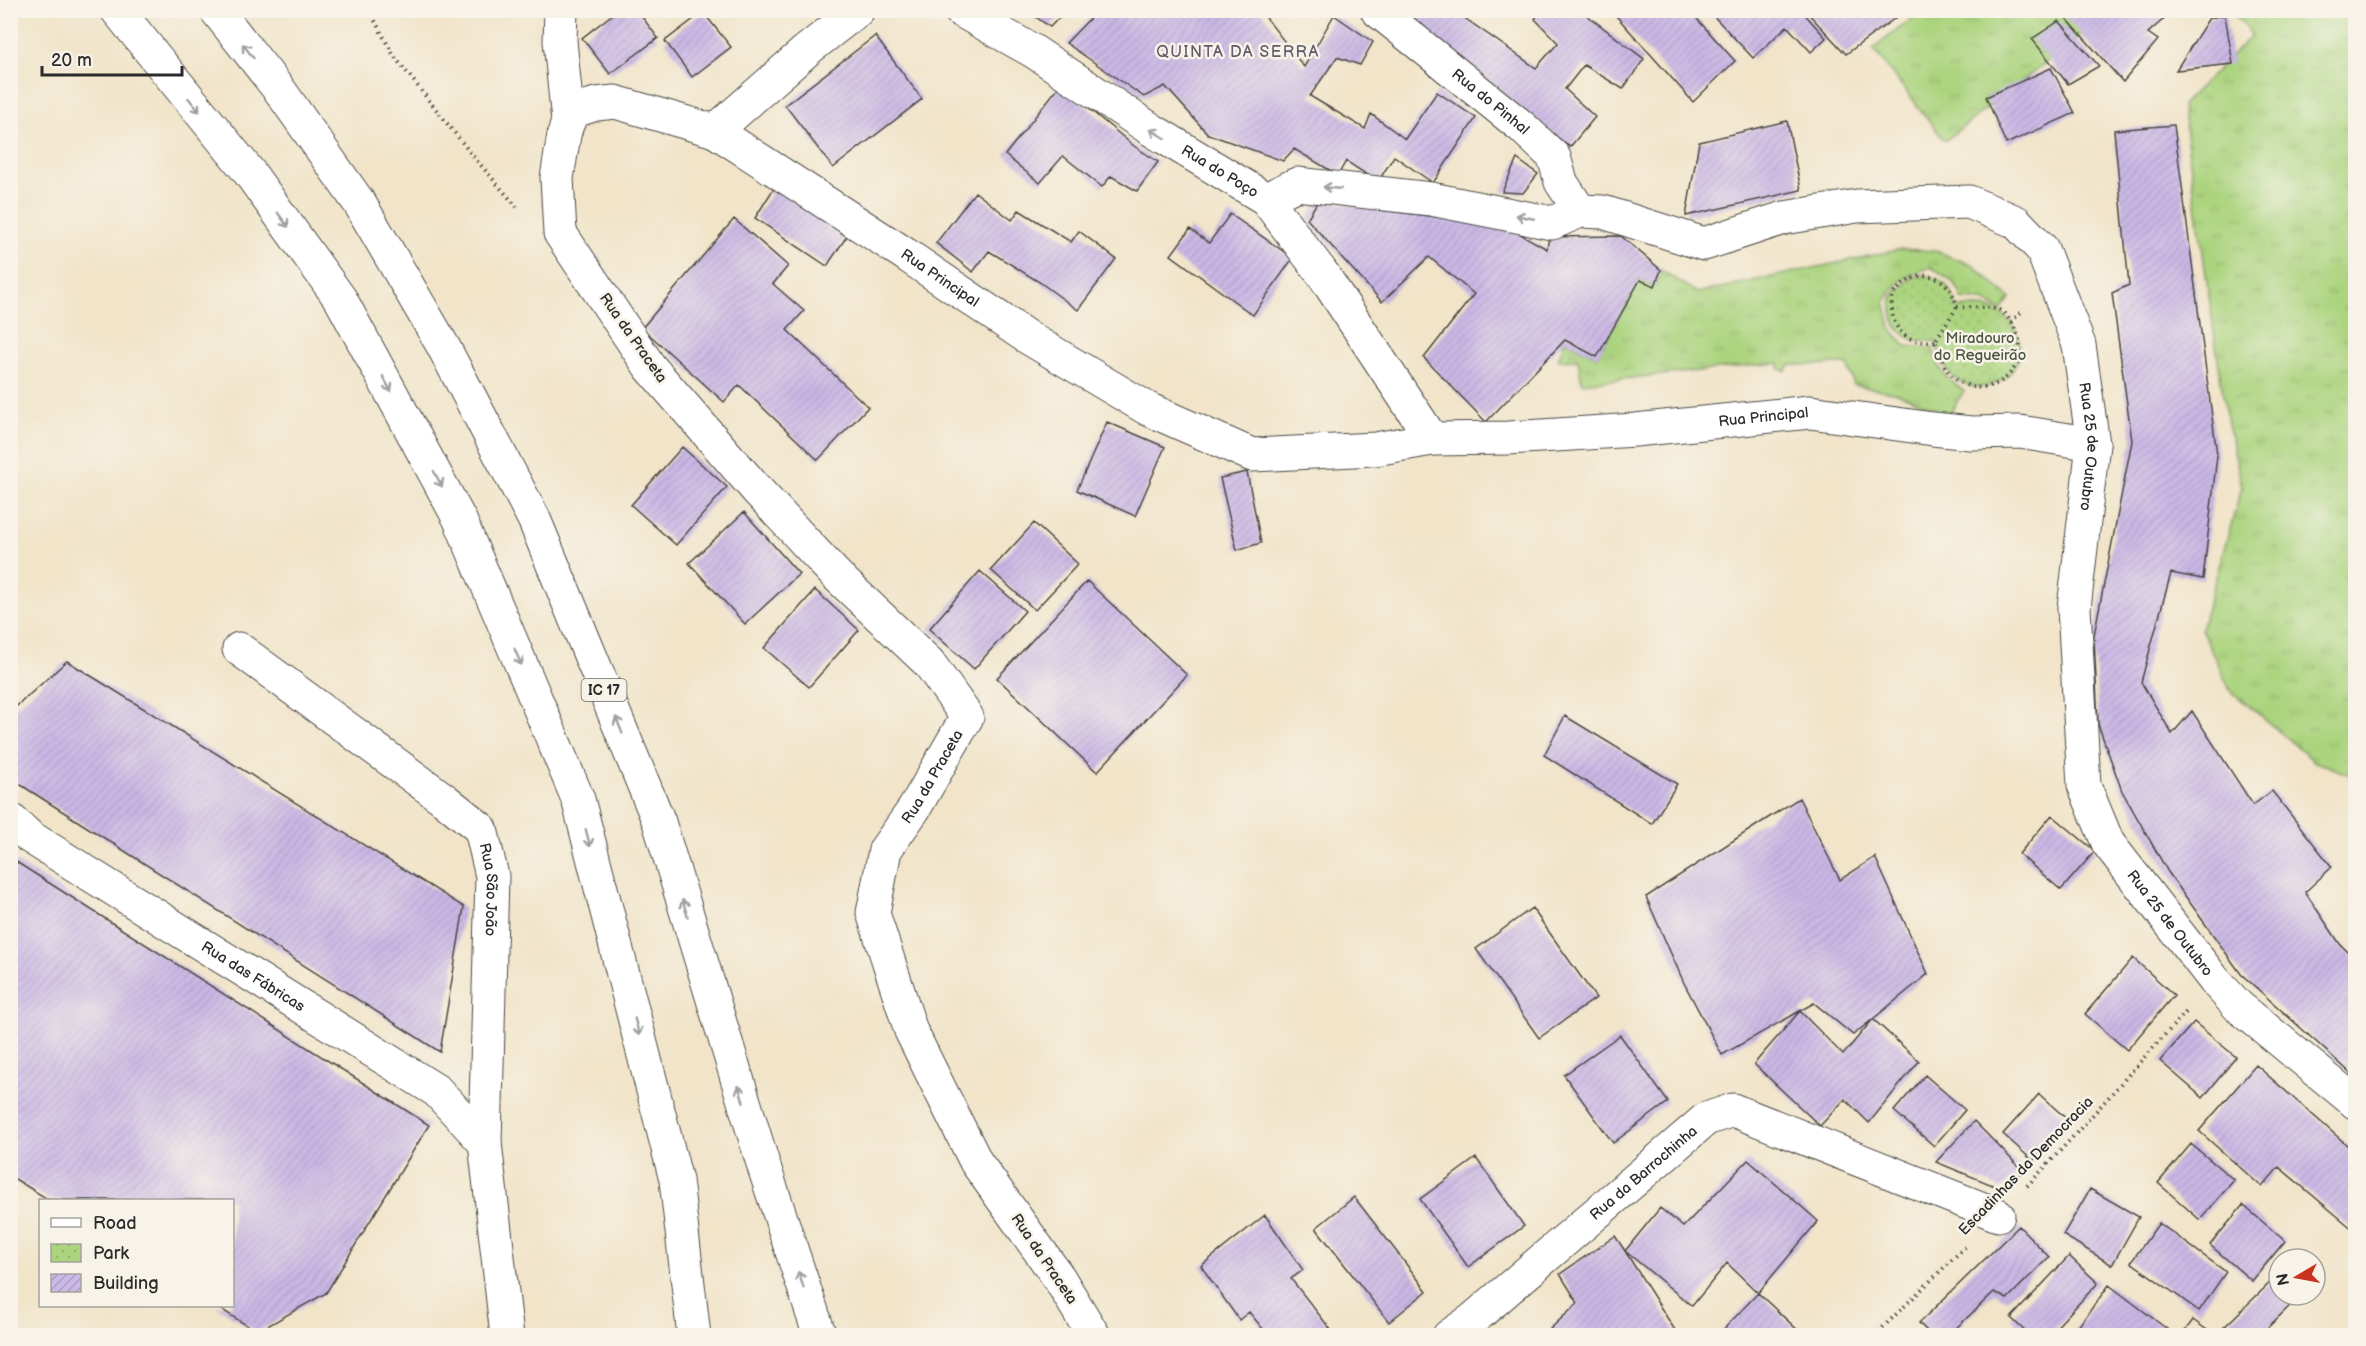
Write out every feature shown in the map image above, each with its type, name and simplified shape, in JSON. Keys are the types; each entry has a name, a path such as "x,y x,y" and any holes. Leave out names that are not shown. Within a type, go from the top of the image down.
{"main road":[{"path":"117,10 249,172 341,300 460,520 578,799 676,1180 694,1335"},
{"name":"IC 17","path":"216,10 281,92 360,204 443,346 534,519 659,822 764,1167 820,1335"},
{"path":"560,233 557,178 568,121 560,41 561,10"},
{"path":"715,131 807,50 858,10"},
{"name":"Rua do Poço","path":"960,10 1033,51 1152,130 1266,199 1297,184 1431,199 1552,223 1580,211"},
{"name":"Rua do Pinhal","path":"1377,10 1521,126 1554,157 1561,182 1580,211"},
{"name":"Rua Principal","path":"568,121 577,110 596,104 615,102 715,131 905,254 1027,337 1148,409 1252,455 1375,449 1432,439 1508,438 1635,430 1810,412 1971,433 2020,432 2093,444"},
{"path":"1266,199 1322,273 1432,439"},
{"name":"Rua 25 de Outubro","path":"1580,211 1603,212 1704,244 1784,218 1857,206 1969,202 2016,222 2042,249 2079,345 2093,444 2074,608 2084,784 2108,843 2215,981 2238,1006 2355,1103"},
{"name":"Rua da Praceta","path":"560,233 650,367 756,489 828,567 929,663 967,717 914,808 885,850 873,913 911,1031 976,1162 1059,1278 1094,1335"},
{"name":"Rua São João","path":"239,649 481,829 492,876 485,1143 507,1335"},
{"name":"Rua das Fábricas","path":"10,819 30,837 437,1091 485,1143"},
{"name":"Rua da Barrochinha","path":"1449,1335 1472,1320 1706,1119 1733,1110 1998,1215"}],"path":[{"path":"369,10 394,56 472,155 527,218 560,233"},
{"path":"1932,276 1948,285 1957,307 1935,341 1923,343 1900,333 1891,308 1892,296 1911,278 1932,276"},
{"path":"1935,341 1947,370 1957,380 1968,386 1980,388 1993,386 2004,380 2013,370 2019,359 2018,334 2011,322 2001,311 1988,308 1957,307"},
{"path":"2011,322 2023,310"},
{"name":"Escadinhas da Democracia","path":"1874,1335 1998,1215 2082,1129 2123,1079 2215,981"}],"green space":[{"path":"1922,11 2112,11 1945,141 1873,49"},
{"path":"2232,11 2355,11 2355,776 2315,762 2230,690 2201,629 2242,487 2225,409 2182,105 2252,35"},
{"path":"1902,249 1936,251 1974,266 2010,298 2001,311 1986,302 1962,299 1958,288 1946,276 1931,267 1904,279 1885,301 1891,328 1905,346 1933,348 1937,362 1944,373 1964,391 1949,414 1897,393 1854,385 1847,364 1790,365 1785,371 1780,369 1778,363 1582,383 1578,359 1558,360 1565,340 1597,357 1640,280 1655,286 1661,270 1697,293"},
{"name":"Miradouro do Regueirão","path":"1922,275 1941,281 1949,289 1957,307 1989,308 2010,321 2020,344 2018,358 2012,371 2002,380 1989,386 1974,387 1960,382 1946,368 1935,341 1915,340 1901,332 1893,317 1892,296 1911,278"}],"building":[{"path":"618,10 637,10 658,38 610,74 582,38"},
{"path":"1026,10 1066,10 1050,27"},
{"path":"1098,10 1260,10 1304,67 1334,15 1373,42 1360,65 1337,57 1310,96 1365,129 1371,114 1405,139 1437,92 1476,118 1433,183 1394,156 1378,182 1346,161 1338,175 1294,149 1283,161 1208,134 1165,86 1144,97 1066,43"},
{"path":"1393,10 1453,10 1536,68 1558,43 1535,19 1541,10 1580,10 1644,59 1623,89 1584,65 1565,89 1595,117 1570,147"},
{"path":"1611,10 1689,10 1735,61 1693,102"},
{"path":"1708,10 1801,10 1826,38 1811,52 1787,26 1753,58"},
{"path":"1805,10 1906,10 1846,54"},
{"path":"2059,10 2174,10 2148,33 2158,40 2123,82"},
{"path":"703,12 731,47 692,77 665,41"},
{"path":"2225,15 2233,64 2176,70 2209,18"},
{"path":"2059,21 2099,66 2068,84 2032,39"},
{"path":"875,36 922,99 833,168 785,105"},
{"path":"2051,68 2075,113 2006,144 1986,97"},
{"path":"1060,85 1134,146 1158,162 1137,191 1111,176 1102,187 1063,156 1040,183 1005,155"},
{"path":"1787,121 1801,190 1686,216 1699,142"},
{"path":"2174,125 2217,455 2203,579 2171,573 2141,682 2172,734 2192,711 2253,805 2272,791 2332,867 2305,892 2340,944 2355,959 2355,1077 2241,974 2168,872 2122,791 2098,724 2094,635 2132,441 2112,293 2129,285 2114,130"},
{"path":"1517,159 1538,174 1523,193 1502,192"},
{"path":"774,188 847,236 827,266 755,218"},
{"path":"975,192 1012,220 1019,210 1071,242 1079,231 1116,259 1078,310 1041,283 989,251 973,272 936,243"},
{"path":"1319,199 1380,210 1504,225 1547,249 1549,237 1621,236 1661,270 1655,286 1640,280 1597,357 1565,340 1486,422 1424,358 1474,294 1429,257 1382,302 1307,219"},
{"path":"1230,214 1293,258 1253,315 1171,255 1190,229 1209,243"},
{"path":"734,219 788,266 773,284 804,311 787,330 868,407 818,460 739,385 724,402 642,328"},
{"path":"1107,422 1165,447 1135,516 1077,490"},
{"path":"682,447 727,487 676,545 631,505"},
{"path":"1247,472 1261,543 1237,550 1220,478"},
{"path":"744,512 799,574 745,624 689,563"},
{"path":"1034,523 1078,564 1035,610 991,570"},
{"path":"980,571 1025,611 974,669 929,629"},
{"path":"1087,581 1187,675 1097,772 997,678"},
{"path":"815,590 859,630 809,687 764,648"},
{"path":"67,661 464,907 440,1052 10,778 10,712"},
{"path":"1565,716 1677,784 1652,824 1544,755"},
{"path":"1799,798 1840,880 1875,857 1928,974 1853,1035 1814,1003 1722,1055 1684,983 1646,897"},
{"path":"2052,815 2095,851 2061,890 2019,854"},
{"path":"10,858 429,1125 326,1293 257,1332 218,1307 234,1307 234,1199 47,1199 10,1176 10,1025 12,1023 10,1021"},
{"path":"1532,908 1596,998 1539,1038 1476,949"},
{"path":"2133,958 2174,995 2127,1050 2085,1014"},
{"path":"1800,1011 1843,1055 1873,1019 1919,1061 1869,1123 1845,1099 1820,1126 1754,1064"},
{"path":"2194,1022 2236,1057 2203,1098 2160,1061"},
{"path":"1620,1035 1668,1102 1613,1143 1564,1075"},
{"path":"2256,1065 2355,1152 2355,1231 2279,1167 2262,1187 2199,1131"},
{"path":"1925,1075 1965,1110 1934,1146 1894,1111"},
{"path":"2039,1094 2069,1121 2033,1161 2003,1134"},
{"path":"1974,1121 2023,1171 2002,1189 1936,1162"},
{"path":"2191,1144 2234,1180 2200,1220 2158,1183"},
{"path":"1476,1158 1524,1226 1468,1267 1420,1199"},
{"path":"1748,1160 1818,1221 1758,1293 1727,1263 1692,1306 1625,1251 1660,1208 1683,1227"},
{"path":"2090,1189 2139,1217 2112,1265 2063,1235"},
{"path":"1354,1197 1427,1291 1389,1322 1316,1228"},
{"path":"2243,1205 2285,1241 2280,1247 2267,1247 2267,1263 2252,1281 2210,1245"},
{"path":"1265,1215 1303,1270 1291,1279 1335,1335 1268,1335 1249,1312 1239,1320 1201,1266"},
{"path":"2159,1223 2226,1272 2199,1311 2131,1262"},
{"path":"2019,1226 2049,1257 2007,1299 1994,1292 1949,1335 1931,1335 1919,1323"},
{"path":"1615,1236 1678,1335 1555,1335 1550,1329 1578,1303 1560,1274"},
{"path":"2069,1256 2098,1283 2049,1335 2029,1335 2011,1318"},
{"path":"2109,1285 2171,1332 2168,1335 2072,1335"},
{"path":"2267,1286 2267,1307 2289,1307 2260,1335 2216,1335"},
{"path":"1758,1293 1803,1335 1723,1335 1720,1333"},
{"path":"2193,1320 2214,1335 2182,1335"}],"district":[{"name":"QUINTA DA SERRA","path":"1238,52"}]}
